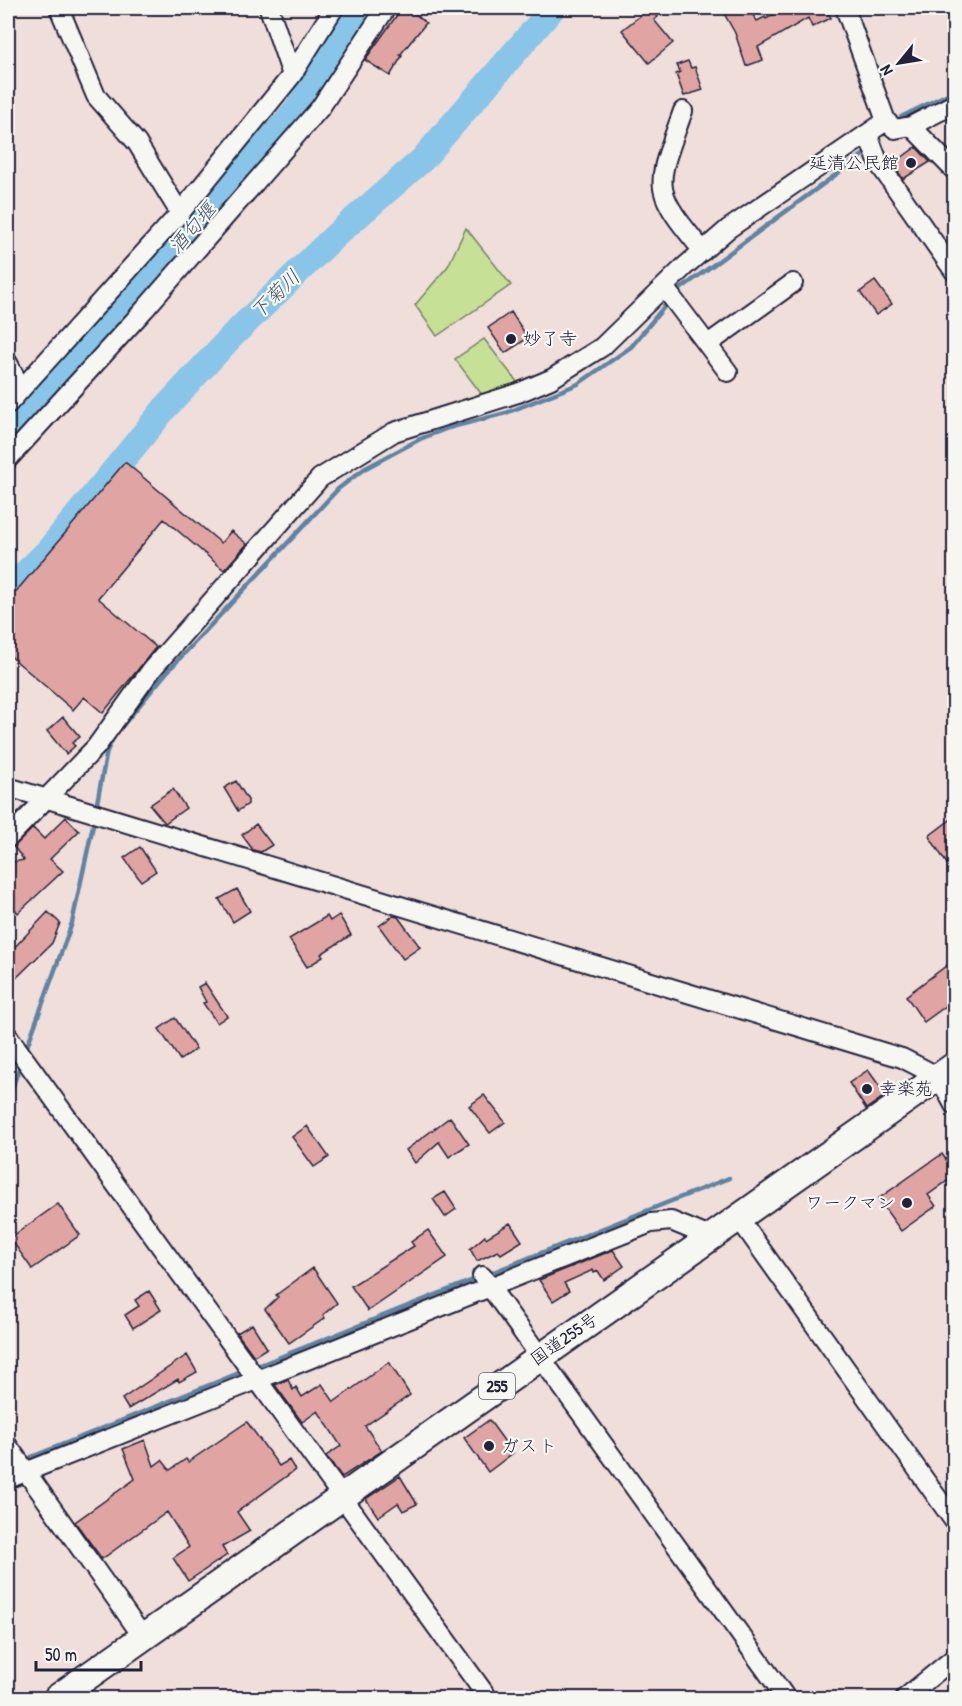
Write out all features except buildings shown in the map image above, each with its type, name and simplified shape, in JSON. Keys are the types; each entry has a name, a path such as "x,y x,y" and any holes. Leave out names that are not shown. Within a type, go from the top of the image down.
{"highway":[{"name":"国道255号","path":"57,1698 947,1071"}],"street":[{"path":"59,8 96,96 137,143 180,213"},
{"path":"269,8 292,75"},
{"path":"8,404 180,213 292,75 334,8"},
{"path":"8,459 144,310 320,108 386,8"},
{"path":"844,8 886,121 895,129 911,126 954,104"},
{"path":"683,111 664,167 661,190 668,207 703,251"},
{"path":"8,838 96,747 152,669 320,478 394,432 518,393 551,379 603,348 669,293 703,251 728,229 886,121"},
{"path":"911,126 954,170"},
{"path":"868,135 879,164 954,271"},
{"path":"708,344 793,284"},
{"path":"669,293 728,372"},
{"path":"8,363 21,389"},
{"path":"8,787 947,1071 954,1102"},
{"path":"13,1042 488,1698"},
{"path":"738,1217 954,1521"},
{"path":"8,1479 258,1380 487,1283 651,1223 671,1221 710,1237"},
{"path":"487,1283 786,1698"},
{"path":"8,1446 143,1637"},
{"path":"905,1698 954,1658"}],"green space":[{"path":"466,228 511,285 437,336 415,305 448,266"},
{"path":"484,339 521,387 486,400 455,359"}],"waterway":[{"name":"酒匂堰","path":"8,438 297,109 361,8"},
{"name":"下菊川","path":"8,590 48,551 166,407 232,336 336,235 422,160 553,8"},
{"path":"901,117 954,91"},
{"path":"675,293 864,154"},
{"path":"118,731 166,673 338,489 364,469 420,439 448,428 506,413 578,384 631,347 668,302"},
{"path":"96,808 107,751 113,738"},
{"path":"25,1052 72,923 95,816"},
{"path":"8,1100 21,1063"},
{"path":"486,1275 729,1178"},
{"path":"255,1367 478,1278"},
{"path":"24,1460 244,1371"},
{"path":"918,1698 939,1681"}],"place":[{"name":"延清公民館","path":"911,163"},
{"name":"妙了寺","path":"511,339"},
{"name":"幸楽苑","path":"867,1089"},
{"name":"ワークマン","path":"907,1203"},
{"name":"ガスト","path":"489,1446"}]}
